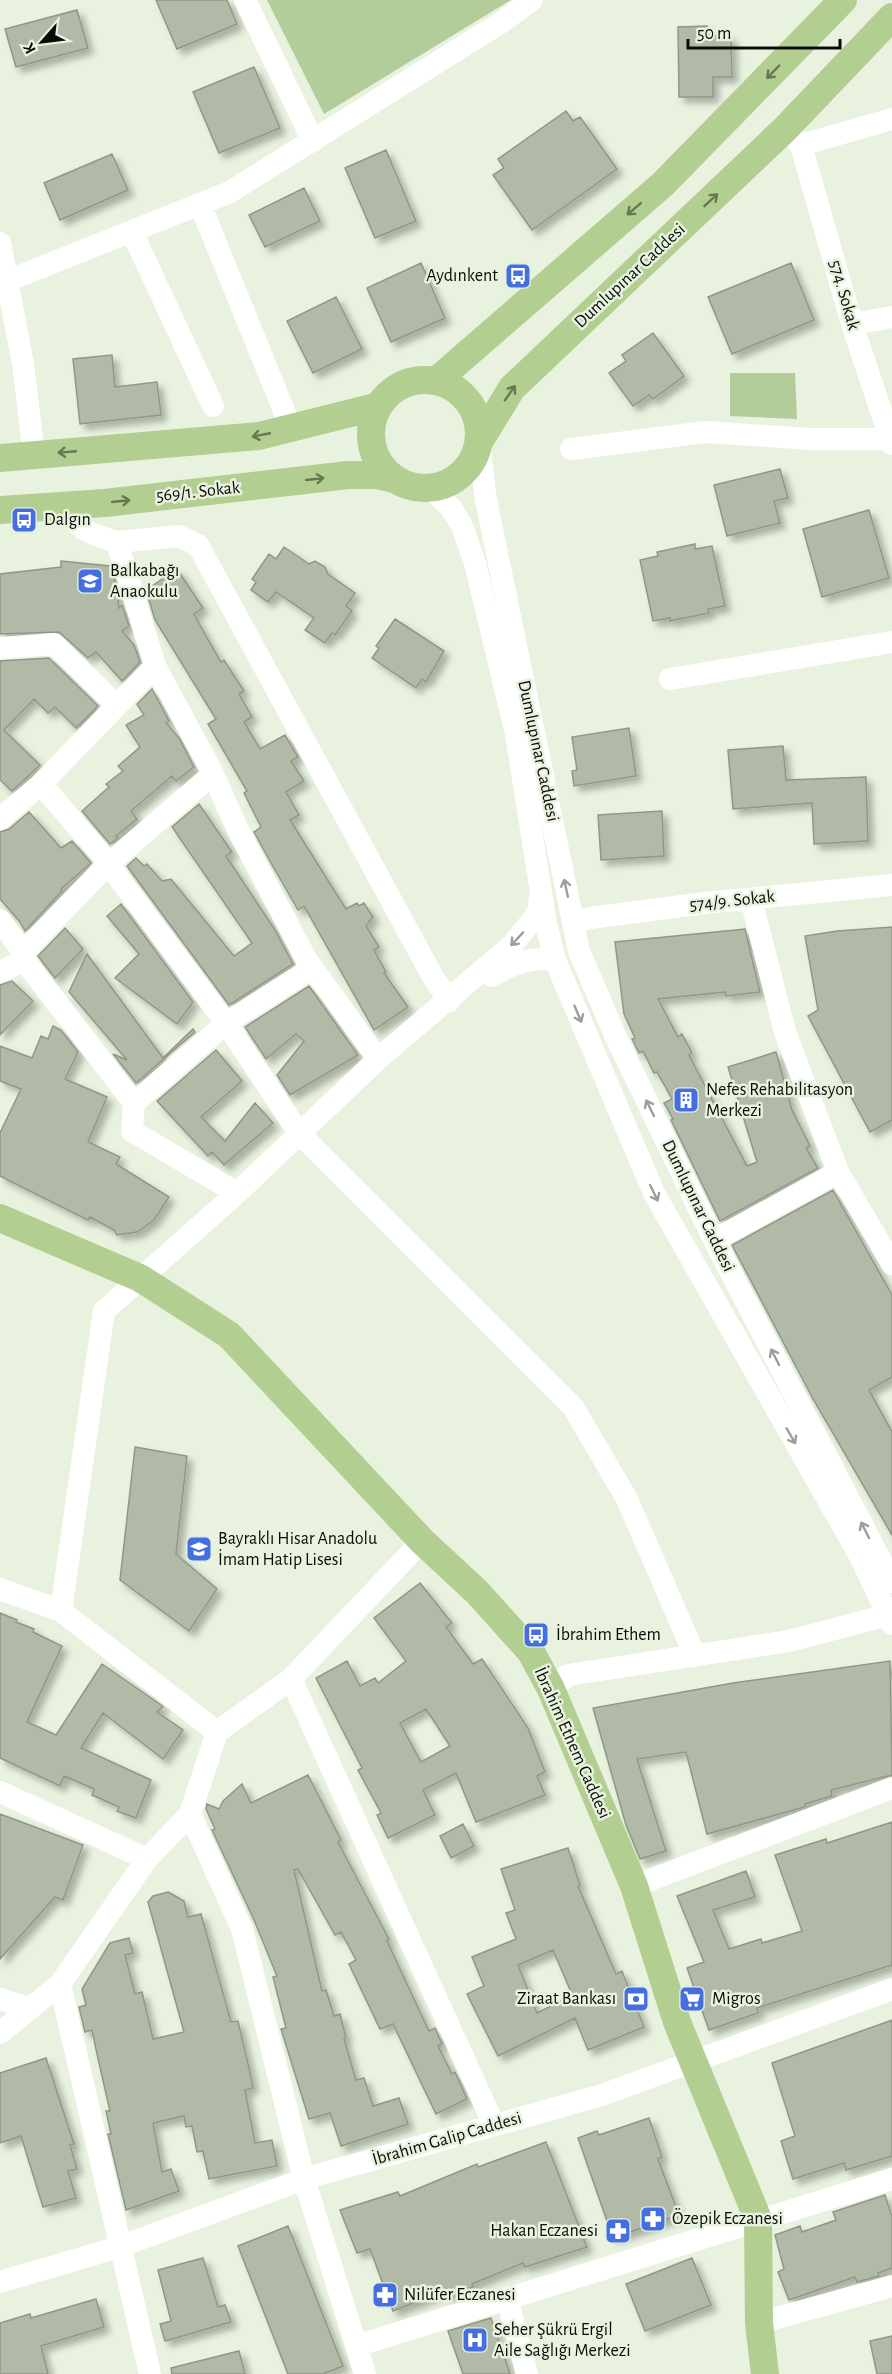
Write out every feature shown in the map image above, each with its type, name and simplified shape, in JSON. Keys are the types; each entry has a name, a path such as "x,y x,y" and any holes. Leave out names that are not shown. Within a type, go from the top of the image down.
{"main road":[{"path":"436,381 663,184 843,0"},
{"name":"Dumlupınar Caddesi","path":"479,442 512,388 793,137 892,17"},
{"path":"419,380 436,381 451,387 465,397 476,418 479,442 473,459 462,473 447,483 430,488 412,486 395,479 383,468 375,453 372,437 373,421 379,406 390,393 404,384 419,380"},
{"path":"0,458 259,436 379,406"},
{"name":"569/1. Sokak","path":"0,510 63,506 348,475 376,475 395,479"},
{"name":"İbrahim Ethem Caddesi","path":"0,1218 140,1278 229,1335 422,1541 477,1592 531,1652 551,1689 634,1886 676,2022 758,2219 759,2324 765,2374"},
{"name":"İbrahim Ethem Caddesi","path":"750,2374 748,2345 759,2324"}],"street":[{"path":"245,0 313,141"},
{"path":"7,281 230,192 502,22 532,0"},
{"path":"793,137 892,119"},
{"name":"574. Sokak","path":"793,137 891,441"},
{"path":"200,204 291,428"},
{"path":"132,232 213,406"},
{"path":"0,243 23,364 34,455"},
{"path":"852,324 892,317"},
{"path":"571,449 706,432 810,439 891,441"},
{"name":"Dumlupınar Caddesi","path":"479,442 486,500 579,951 614,1033 714,1240 892,1582"},
{"name":"Dumlupınar Caddesi","path":"430,488 442,498 457,517 475,563 516,734 546,924 555,960 654,1192 861,1558 891,1618"},
{"path":"63,506 75,525 84,532 117,542 179,536 198,545 433,977 449,1001"},
{"path":"117,542 155,666 213,774 237,828 312,968 378,1059"},
{"path":"670,679 892,642"},
{"path":"0,648 54,644 116,705"},
{"path":"0,819 41,784 155,666"},
{"path":"0,972 23,956 108,864 213,774"},
{"path":"41,784 108,864 226,1023 298,1133 573,1407 627,1499 695,1656"},
{"name":"574/9. Sokak","path":"573,923 601,917 751,899 892,885"},
{"path":"61,1611 104,1311 237,1193 378,1059 513,945 538,913 542,888"},
{"path":"751,899 785,1032 838,1172 892,1264"},
{"path":"0,920 23,956 134,1103 132,1131 237,1193"},
{"path":"449,1001 516,962 541,958 555,960"},
{"path":"134,1103 226,1023 312,968"},
{"path":"714,1240 838,1172"},
{"path":"0,2033 60,1984 147,1859 189,1814 217,1732 291,1679 422,1541"},
{"path":"0,1589 61,1611 217,1732"},
{"path":"551,1689 568,1676 789,1641 891,1618"},
{"path":"291,1679 494,2125"},
{"path":"634,1886 892,1788"},
{"path":"0,1792 147,1859"},
{"path":"189,1814 242,1929 304,2179 365,2374"},
{"path":"60,1984 150,2374"},
{"name":"İbrahim Galip Caddesi","path":"0,2282 119,2247 304,2179 602,2095 892,1989"},
{"path":"0,1999 28,2008"},
{"path":"356,2346 892,2178"},
{"path":"759,2324 892,2286"},
{"path":"507,2298 527,2374"}],"green space":[{"path":"267,0 511,0 324,114"},
{"path":"730,373 795,373 797,419 730,416"}],"building":[{"path":"156,0 227,0 237,24 177,49"},
{"path":"77,10 88,48 16,67 5,29"},
{"path":"707,26 707,36 731,36 732,77 713,77 713,97 679,97 678,27"},
{"path":"254,67 280,128 219,153 193,92"},
{"path":"566,111 573,121 580,117 617,169 532,230 493,175 504,168 498,159"},
{"path":"386,150 416,221 375,238 345,168"},
{"path":"112,154 128,190 60,220 44,183"},
{"path":"304,188 320,221 265,247 249,215"},
{"path":"421,263 445,318 391,342 367,288"},
{"path":"791,263 814,320 732,354 708,297"},
{"path":"336,297 362,349 313,373 287,321"},
{"path":"653,333 684,376 653,399 649,395 633,406 609,373 626,361 622,355"},
{"path":"112,355 115,387 157,382 161,415 80,424 73,359"},
{"path":"780,469 788,498 774,501 780,523 727,536 714,485"},
{"path":"869,510 889,578 822,597 803,529"},
{"path":"695,544 695,549 712,546 725,606 708,609 709,613 670,621 670,618 653,621 640,560 658,556 657,552"},
{"path":"284,547 309,564 315,561 325,567 328,574 355,593 346,606 352,611 335,635 332,633 325,643 305,630 314,618 276,592 268,602 251,590 256,582 252,579 269,554 276,559"},
{"path":"61,561 110,566 119,608 122,605 129,626 122,631 134,645 140,662 122,681 96,652 88,658 59,632 0,634 0,574 61,567"},
{"path":"177,569 203,608 194,614 206,636 221,662 224,660 244,691 239,694 252,717 244,722 260,749 285,735 298,757 291,761 304,781 286,792 299,815 290,820 346,909 357,903 359,906 364,903 373,917 366,926 379,947 374,950 386,972 384,973 408,1007 374,1030 304,906 298,910 254,832 261,827 244,793 247,791 208,724 216,719 155,620 146,590"},
{"path":"395,619 444,651 426,682 422,679 416,688 372,658 379,648 376,646"},
{"path":"49,658 98,706 76,728 55,707 48,713 34,699 4,730 40,765 12,791 0,780 0,661"},
{"path":"152,689 169,721 166,723 179,738 194,767 176,781 172,776 131,811 137,819 110,844 82,811 109,787 106,784 123,771 118,766 140,747 126,725 144,715 137,704"},
{"path":"629,728 636,776 574,786 572,771 577,770 572,737"},
{"path":"783,746 786,780 866,777 868,841 814,844 812,803 733,809 728,750"},
{"path":"199,804 232,852 226,856 275,930 293,964 229,1005 127,866 136,858 144,866 147,864 162,881 171,879 234,956 252,943 172,827"},
{"path":"662,811 664,856 601,860 598,815"},
{"path":"29,812 61,848 72,841 91,863 61,889 62,891 25,931 0,899 0,832 9,829"},
{"path":"121,904 193,1002 177,1024 115,978 139,954 107,916"},
{"path":"892,927 892,1120 870,1132 808,1016 818,1010 805,936"},
{"path":"65,928 83,949 55,978 38,956"},
{"path":"745,929 760,992 726,996 725,992 658,999 678,1037 682,1034 692,1053 689,1055 747,1166 757,1162 728,1067 776,1052 792,1110 810,1146 806,1148 818,1168 720,1221 664,1103 672,1099 657,1072 654,1073 643,1051 639,1053 632,1039 635,1038 624,1014 615,942"},
{"path":"87,954 163,1058 193,1029 195,1032 136,1083 113,1054 127,1060 69,992"},
{"path":"12,981 33,1001 0,1035 0,985"},
{"path":"309,986 358,1055 290,1095 277,1075 304,1041 296,1034 266,1059 245,1027"},
{"path":"53,1026 61,1030 78,1052 65,1079 107,1097 88,1142 120,1157 116,1164 169,1197 154,1220 137,1232 117,1235 114,1230 90,1217 88,1220 0,1176 0,1133 21,1089 0,1081 0,1046 32,1058 41,1036 48,1039"},
{"path":"216,1050 242,1081 201,1117 225,1141 255,1103 273,1123 224,1165 212,1152 208,1156 157,1101"},
{"path":"833,1190 892,1295 892,1377 869,1390 892,1432 892,1535 813,1399 732,1245"},
{"name":"Bayraklı Hisar Anadolu İmam Hatip Lisesi","path":"135,1447 187,1456 176,1554 217,1589 189,1631 120,1580"},
{"path":"420,1583 452,1623 446,1627 473,1664 482,1659 528,1728 545,1772 537,1776 545,1795 476,1822 456,1773 423,1790 435,1815 388,1838 377,1815 381,1813 358,1770 362,1768 316,1678 347,1661 360,1686 375,1678 378,1683 406,1661 374,1618","holes":["426,1709 450,1746 421,1762 400,1723"]},
{"path":"0,1613 34,1629 33,1632 62,1646 27,1722 56,1735 102,1664 161,1705 163,1707 157,1712 183,1730 163,1759 103,1713 81,1748 151,1780 136,1818 117,1811 119,1807 92,1795 94,1789 64,1776 60,1786 0,1758"},
{"path":"890,1661 892,1775 831,1790 832,1796 805,1804 806,1806 801,1808 707,1834 686,1752 637,1759 666,1851 640,1859 626,1825 593,1708 733,1683"},
{"path":"308,1775 341,1840 338,1842 389,1939 387,1941 429,2031 435,2028 442,2044 438,2046 452,2074 455,2072 467,2099 436,2114 393,2024 380,2029 349,1964 356,1960 341,1932 335,1935 298,1869 294,1870 322,1991 326,1990 334,2016 340,2014 346,2038 344,2039 356,2080 364,2078 373,2106 399,2098 408,2124 341,2146 330,2113 309,2119 281,2029 286,2028 273,1977 277,1976 212,1830 215,1829 206,1809 207,1804 219,1809 223,1801 242,1784 251,1803"},
{"path":"0,1814 83,1845 63,1900 55,1897 0,1959"},
{"path":"892,1822 892,1965 757,2008 758,2013 709,2030 687,1968 704,1962 677,1896 746,1871 755,1897 713,1910 729,1949 761,1939 762,1943 802,1931 775,1855 826,1839 827,1843"},
{"path":"463,1824 474,1846 451,1858 440,1836"},
{"path":"568,1848 580,1885 578,1886 616,1974 622,1971 644,2027 588,2050 575,2018 498,2056 467,1994 484,1986 472,1957 516,1939 506,1913 515,1910 501,1869","holes":["553,1950 571,1992 566,1994 567,1998 537,2013 518,1965"]},
{"path":"168,1892 184,1901 188,1917 201,1914 231,2022 238,2021 253,2088 245,2090 255,2143 272,2140 277,2166 209,2179 203,2151 197,2152 192,2126 186,2127 184,2116 153,2123 162,2172 171,2169 179,2191 126,2210 108,2134 111,2134 106,2111 110,2111 92,2030 85,2032 79,2007 86,2005 82,1989 110,1943 129,1938 133,1953 125,1955 135,1994 142,1992 153,2039 184,2032 148,1902 153,1896"},
{"path":"892,2020 892,2156 846,2170 844,2163 793,2179 781,2141 795,2136 772,2063"},
{"path":"46,2058 74,2144 70,2145 77,2169 68,2171 76,2198 43,2207 21,2136 0,2143 0,2073"},
{"path":"649,2118 662,2157 658,2159 679,2215 613,2238 578,2138 597,2131 599,2135"},
{"path":"546,2142 587,2247 525,2267 523,2263 472,2284 473,2287 445,2296 444,2291 393,2311 370,2249 357,2253 340,2210 398,2192 400,2196 477,2164 478,2167"},
{"path":"885,2195 892,2217 892,2268 878,2273 879,2276 857,2282 855,2277 789,2300 778,2272 784,2269 775,2235 800,2226 802,2232 836,2220 833,2212"},
{"path":"288,2226 343,2366 323,2374 288,2374 238,2246"},
{"path":"203,2258 218,2307 225,2305 231,2322 165,2341 160,2324 171,2321 158,2270"},
{"path":"692,2258 711,2305 645,2331 626,2284"},
{"path":"96,2299 104,2327 41,2346 48,2374 0,2374 0,2323 30,2314 31,2318"},
{"name":"Seher Şükrü Ergil Aile Sağlığı Merkezi","path":"491,2318 510,2374 463,2374 448,2331"},
{"path":"892,2336 892,2374 877,2374 870,2341"},
{"path":"239,2351 245,2374 172,2374 171,2368"}],"place":[{"name":"Aydınkent","path":"518,276"},
{"name":"Dalgın","path":"24,520"},
{"name":"Balkabağı Anaokulu","path":"90,581"},
{"name":"Nefes Rehabilitasyon Merkezi","path":"686,1100"},
{"name":"Bayraklı Hisar Anadolu İmam Hatip Lisesi","path":"199,1549"},
{"name":"İbrahim Ethem","path":"536,1635"},
{"name":"Ziraat Bankası","path":"636,1999"},
{"name":"Migros","path":"692,1999"},
{"name":"Özepik Eczanesi","path":"653,2219"},
{"name":"Hakan Eczanesi","path":"618,2231"},
{"name":"Nilüfer Eczanesi","path":"385,2295"},
{"name":"Seher Şükrü Ergil Aile Sağlığı Merkezi","path":"475,2340"}]}
